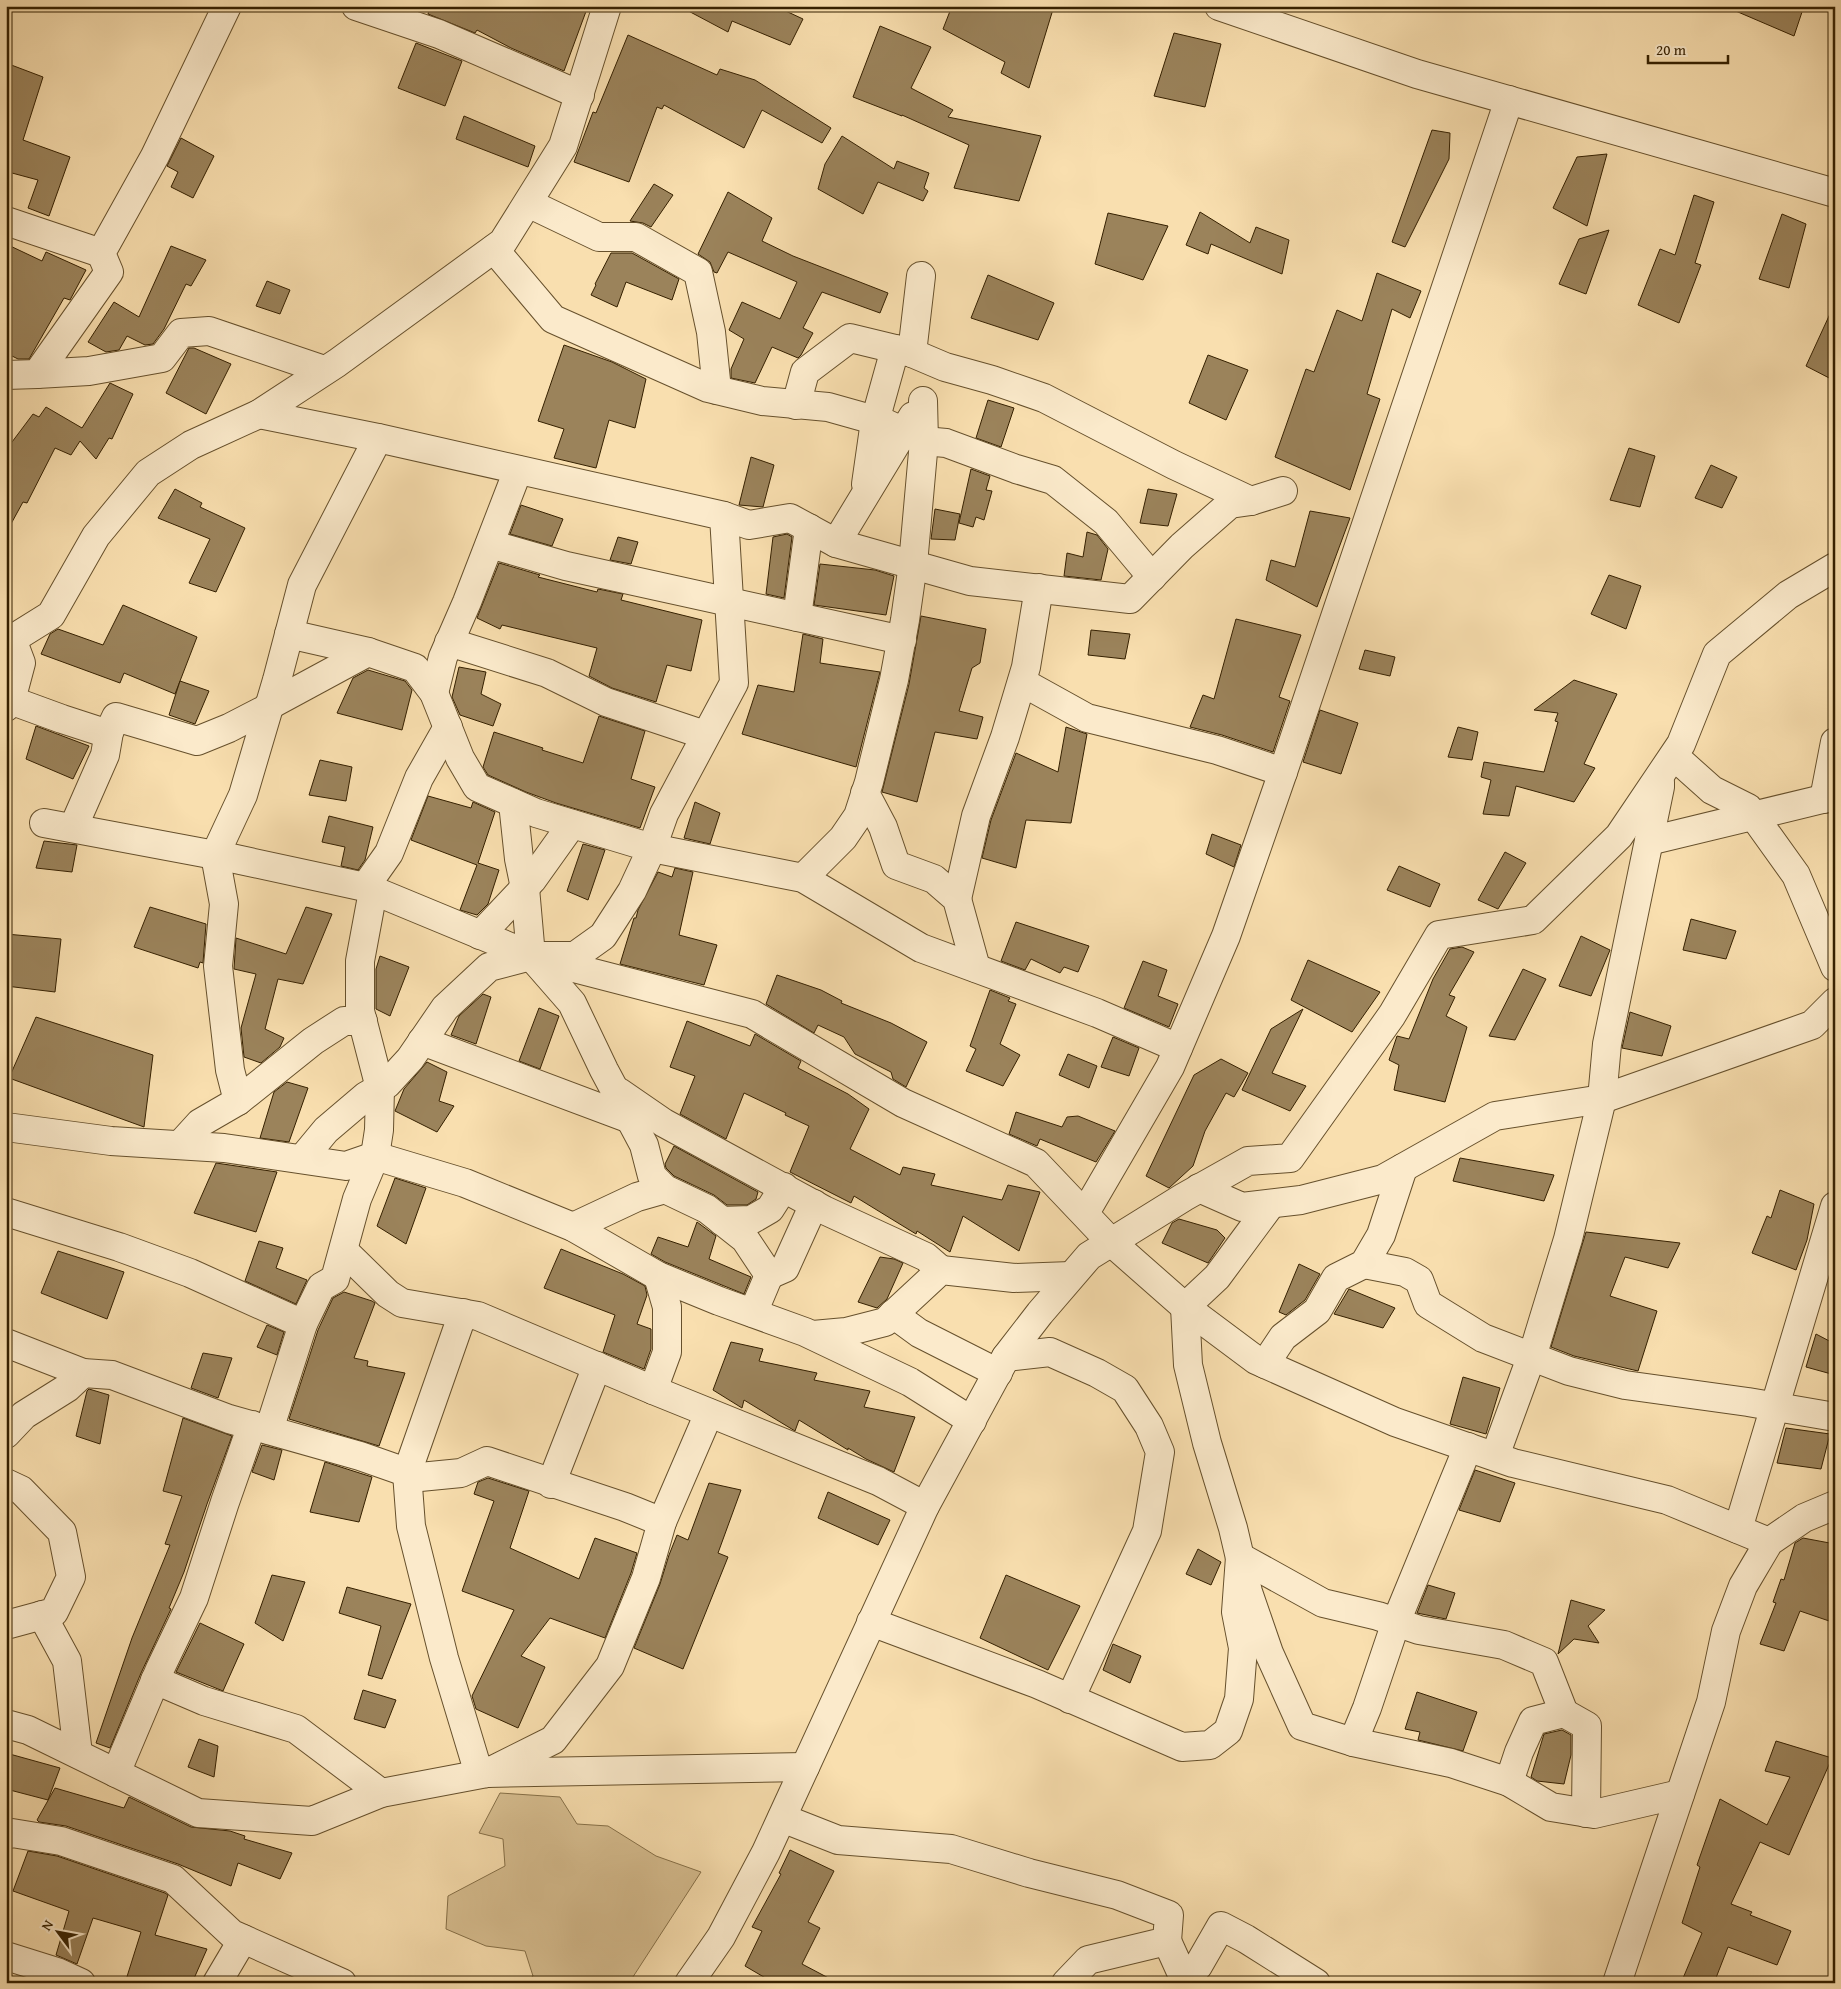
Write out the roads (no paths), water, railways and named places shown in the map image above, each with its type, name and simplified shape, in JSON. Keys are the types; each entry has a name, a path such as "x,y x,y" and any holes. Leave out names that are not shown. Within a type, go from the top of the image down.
{"street":[{"path":"101,253 155,156 227,6"},
{"path":"356,6 439,34 580,95"},
{"path":"109,732 8,703 21,663 9,641 51,615 96,536 148,473 191,445 259,414 337,363 503,242 563,146 607,6"},
{"path":"1219,6 1417,74 1835,194"},
{"path":"1085,1213 1170,1067 1226,936 1509,100"},
{"path":"528,203 599,237 636,238 698,272 711,332 717,390"},
{"path":"6,221 101,253 109,272 37,374"},
{"path":"494,249 553,319 717,390 762,401 828,407 875,421 914,436 946,443 1016,469 1053,480 1106,522 1152,577"},
{"path":"864,497 875,421 903,351 921,276"},
{"path":"6,375 89,371 162,358 181,333 209,331 324,370"},
{"path":"796,404 805,372 850,338 903,351 945,367 992,380 1044,398 1174,465 1251,500"},
{"path":"803,878 843,838 858,816 865,793 894,680 913,564 914,436 923,401 945,367"},
{"path":"259,414 378,438 724,516 749,525 790,518 836,543 970,581 1130,598 1182,546 1230,504 1283,491"},
{"path":"836,543 864,497 914,436"},
{"path":"238,1101 230,1070 218,966 224,904 216,855 243,795 270,705 302,585 378,438"},
{"path":"434,693 443,657 490,544 518,470"},
{"path":"302,1159 326,1130 366,1096 393,1078 410,1059 445,1008 489,967 531,956 574,956 603,936 632,891 652,848 664,814 734,683 724,516"},
{"path":"797,617 810,528"},
{"path":"490,544 566,566 902,640"},
{"path":"689,1983 721,1937 766,1852 925,1506 1002,1365 1071,1276 1089,1256 1110,1241 1248,1161 1290,1158 1392,1016 1439,935 1533,920 1619,836 1681,744 1717,654 1788,595 1835,567"},
{"path":"976,968 957,899 976,816 1005,737 1026,667 1038,588"},
{"path":"289,634 368,652 415,668 434,693 460,758 478,787 512,803 536,813 652,848 803,878 921,948 1097,1014 1178,1048"},
{"path":"449,642 547,673 606,702 706,735"},
{"path":"73,828 105,755 109,732 116,718 197,742 230,728 368,652"},
{"path":"1022,682 1087,718 1217,750 1283,772"},
{"path":"116,1773 155,1680 194,1598 260,1428 303,1324 321,1287 335,1279 357,1199 375,1156 379,1130 380,1088 360,1011 360,961 369,889 389,852 420,778 448,727"},
{"path":"1649,841 1829,798 1835,742"},
{"path":"1666,767 1748,808 1796,875 1827,929 1835,967"},
{"path":"1495,1456 1532,1356 1568,1239 1602,1099 1607,1044 1660,787 1666,767"},
{"path":"865,793 884,827 896,865 934,879 957,899"},
{"path":"512,803 519,859 525,888 531,956 572,1003 644,1145 652,1176 666,1189 707,1209 745,1239 769,1275"},
{"path":"44,823 216,855 369,889 531,956 752,1014 902,1103 1036,1163 1110,1241 1185,1307 1256,1360 1395,1422 1513,1463 1667,1500 1770,1542"},
{"path":"480,935 532,880 572,824"},
{"path":"1199,1188 1242,1207 1301,1200 1383,1179 1495,1116 1602,1099 1812,1025 1835,1002"},
{"path":"180,1145 200,1123 238,1101 283,1063 321,1036 344,1021 363,1021"},
{"path":"422,1041 630,1119"},
{"path":"614,1088 664,1124 814,1204 926,1257 941,1270 1014,1278 1071,1276"},
{"path":"6,1126 111,1141 224,1148 346,1166 375,1156 466,1182 572,1227 658,1276 812,1335 910,1382 972,1421"},
{"path":"1265,1364 1283,1337 1317,1311 1336,1278 1364,1264 1381,1235 1403,1168"},
{"path":"722,1221 751,1220 770,1209 784,1187"},
{"path":"572,1227 637,1197 666,1189"},
{"path":"753,1313 769,1275 785,1268 814,1204"},
{"path":"1271,1204 1217,1277 1185,1307 1188,1365 1206,1443 1233,1528 1248,1592 1268,1653 1302,1726 1353,1742 1451,1764 1509,1782 1551,1808 1594,1814 1680,1794"},
{"path":"1738,1529 1835,1206"},
{"path":"6,1212 119,1247 190,1273 303,1324"},
{"path":"344,1251 388,1294 402,1303 478,1316 653,1390 878,1481 925,1506"},
{"path":"1364,1264 1405,1272 1418,1280 1428,1304 1483,1338 1569,1371 1625,1385 1774,1406 1835,1417"},
{"path":"812,1335 854,1330 885,1322 941,1270"},
{"path":"653,1390 667,1352 666,1307 658,1276"},
{"path":"463,1313 407,1473 411,1526 444,1658 476,1764 487,1773"},
{"path":"893,1314 919,1333 1002,1365 1050,1352 1097,1373 1125,1389 1149,1426 1160,1452 1147,1531 1070,1699"},
{"path":"6,1343 83,1373 112,1375 163,1396 260,1428 360,1456 420,1477 461,1473 487,1461 551,1484 625,1507 662,1522"},
{"path":"551,1484 597,1366"},
{"path":"6,1434 24,1415 67,1388 83,1373"},
{"path":"487,1773 553,1740 610,1666 646,1578 662,1522 709,1413"},
{"path":"1353,1742 1367,1708 1396,1622 1468,1447"},
{"path":"6,1483 20,1490 62,1532 71,1577 54,1612 6,1625"},
{"path":"1617,1983 1711,1702 1726,1631 1743,1586 1770,1542 1804,1518 1835,1505"},
{"path":"1240,1557 1323,1603 1419,1630 1504,1645 1544,1662 1564,1713 1587,1726 1586,1813"},
{"path":"872,1622 1037,1684 1182,1746 1210,1745 1228,1731 1238,1699 1243,1648 1236,1612 1240,1557"},
{"path":"42,1615 67,1661 78,1754"},
{"path":"155,1680 204,1701 296,1729 381,1793"},
{"path":"1509,1782 1519,1752 1533,1721 1564,1713"},
{"path":"6,1724 28,1730 198,1812 312,1821 381,1793 487,1773 805,1767"},
{"path":"782,1818 838,1840 951,1849 1029,1873 1117,1895 1168,1915 1167,1941 1181,1972 1198,1966 1221,1926 1246,1939 1305,1979"},
{"path":"6,1835 12,1833 61,1841 173,1880 232,1934 342,1983"},
{"path":"217,1983 243,1939"},
{"path":"1066,1983 1088,1960 1167,1941"},
{"path":"6,1956 57,1972 81,1983"}]}
